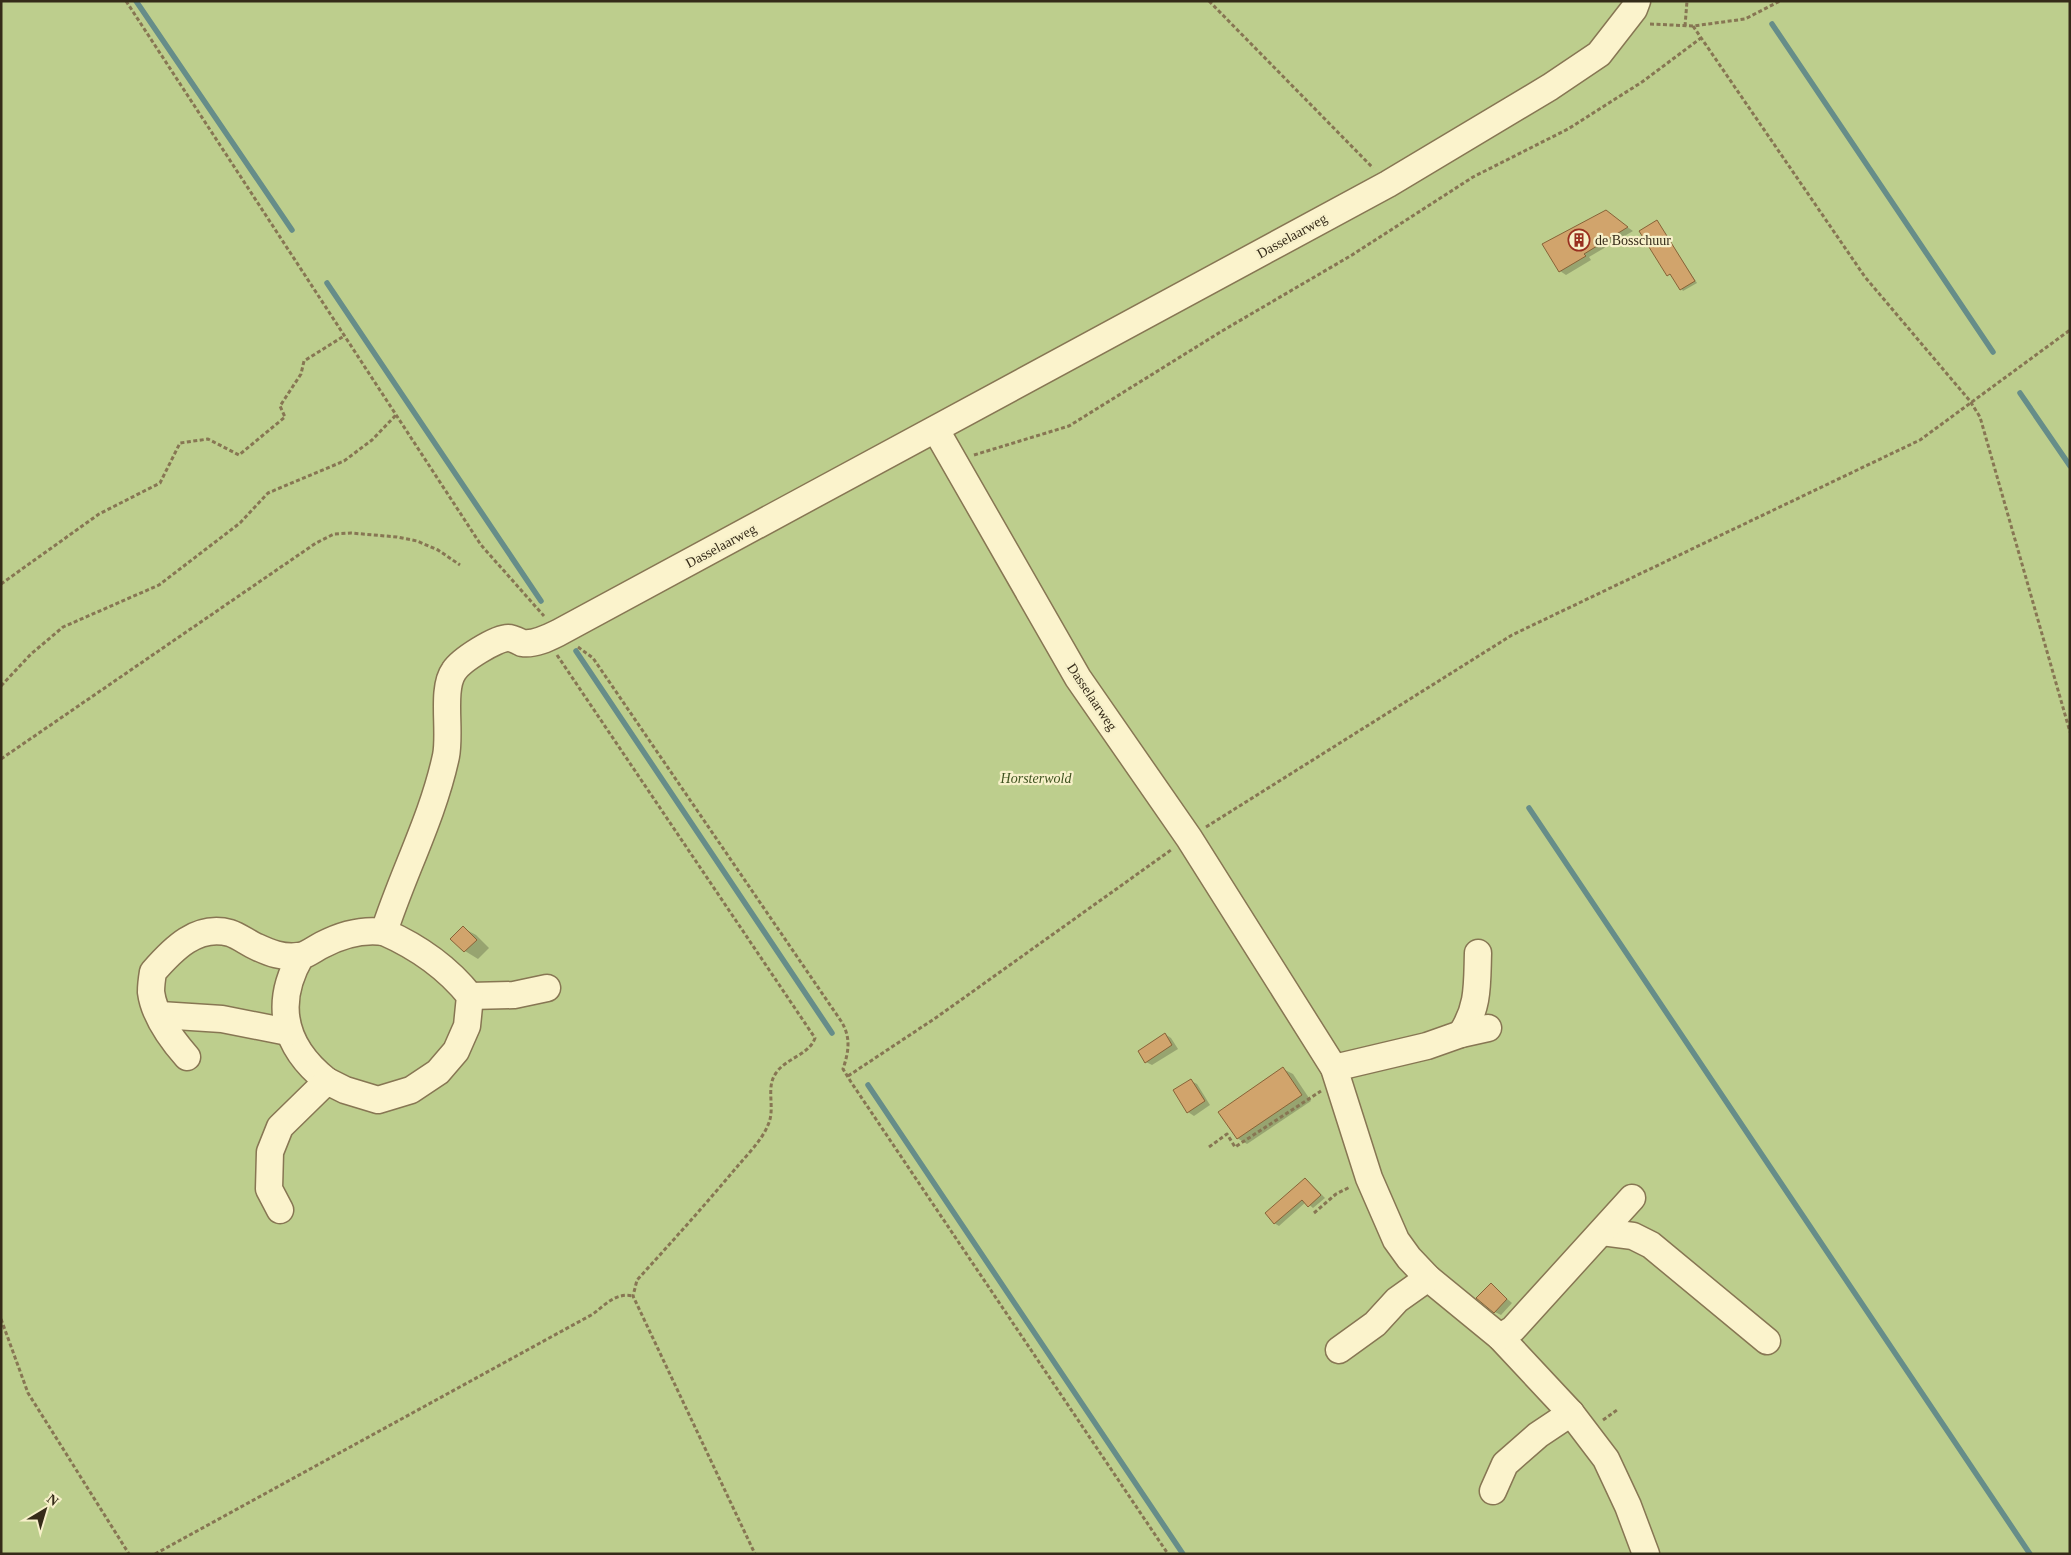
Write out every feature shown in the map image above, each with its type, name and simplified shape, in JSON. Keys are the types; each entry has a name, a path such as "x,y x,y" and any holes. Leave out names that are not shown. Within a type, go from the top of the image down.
{"street":[{"name":"Dasselaarweg","path":"552,636 1388,184 1550,87 1599,54 1633,9"},
{"name":"Dasselaarweg","path":"936,430 1078,678 1189,838 1264,955 1336,1075 1369,1178 1396,1240 1409,1258 1428,1278 1500,1338 1571,1413 1606,1459 1628,1506 1646,1554"},
{"path":"384,932 438,786 448,738 446,688 454,670 490,643 508,638 524,643 552,636"},
{"path":"187,1057 175,1044 160,1015 151,991 153,972 183,942 200,933 218,931 232,934 268,952 286,957 301,956 327,942 351,934 369,930 384,932 437,962 455,978 470,996 467,1026 456,1051 438,1072 411,1090 378,1100 346,1090 327,1080 314,1070 296,1049 288,1032 285,995 290,974 301,956"},
{"path":"1461,1034 1468,1024 1476,1001 1478,953"},
{"path":"470,996 514,995 546,988"},
{"path":"160,1015 222,1019 288,1032"},
{"path":"1336,1075 1461,1034 1488,1028"},
{"path":"280,1210 269,1189 270,1152 280,1128 327,1080"},
{"path":"1500,1338 1513,1329 1632,1198"},
{"path":"1602,1232 1633,1236 1651,1245 1767,1341"},
{"path":"1339,1350 1375,1324 1397,1300 1428,1278"},
{"path":"1493,1491 1506,1464 1538,1435 1571,1413"}],"path":[{"path":"126,1 481,545 552,636 563,663 815,1038 812,1047 783,1065 775,1074 770,1088 773,1104 768,1125 760,1137 723,1183 637,1280 633,1296 755,1554"},
{"path":"1208,1 1388,184"},
{"path":"1685,26 1687,1"},
{"path":"1633,9 1647,24 1693,26 1745,18 1780,1"},
{"path":"1693,26 1865,277 1970,401 1980,417 2070,732"},
{"path":"954,461 1069,426 1222,331 1352,254 1473,177 1568,129 1642,82 1701,38"},
{"path":"848,1076 937,1017 1189,838 1512,635 1920,440 1970,401 2070,330"},
{"path":"1,584 99,514 160,483 180,443 208,439 239,455 286,417 280,406 301,374 304,361 344,336"},
{"path":"1,686 30,654 64,627 159,585 240,522 268,493 344,461 372,440 396,415"},
{"path":"1,759 316,543 334,534 372,533 417,541 438,550 460,565"},
{"path":"552,636 592,658 841,1021 848,1032 847,1056 843,1069 1168,1554"},
{"path":"1209,1148 1227,1134 1235,1147 1336,1075"},
{"path":"1314,1213 1336,1194 1369,1178"},
{"path":"155,1554 593,1314 616,1297 624,1294 633,1296"},
{"path":"1,1319 28,1394 129,1554"}],"green space":[{"name":"Horsterwold","path":"1,1 2070,1 2070,1554 1,1554"}],"building":[{"name":"de Bosschuur","path":"1606,210 1628,227 1559,272 1542,244"},
{"path":"1657,220 1695,281 1680,290 1670,274 1667,276 1639,231"},
{"path":"463,926 477,940 464,952 450,939"},
{"path":"1165,1033 1172,1045 1145,1063 1138,1051"},
{"path":"1283,1067 1302,1095 1237,1139 1218,1112"},
{"path":"1191,1079 1205,1101 1187,1113 1173,1090"},
{"path":"1305,1178 1321,1195 1308,1207 1302,1200 1274,1224 1265,1213"},
{"path":"1491,1283 1507,1299 1494,1313 1476,1298"}],"waterway":[{"path":"136,1 292,230"},
{"path":"1772,24 1993,352"},
{"path":"327,283 541,601"},
{"path":"2020,393 2070,466"},
{"path":"576,651 832,1033"},
{"path":"1529,808 2030,1554"},
{"path":"868,1085 1183,1554"}],"place":[{"name":"de Bosschuur","path":"1579,240"}]}
